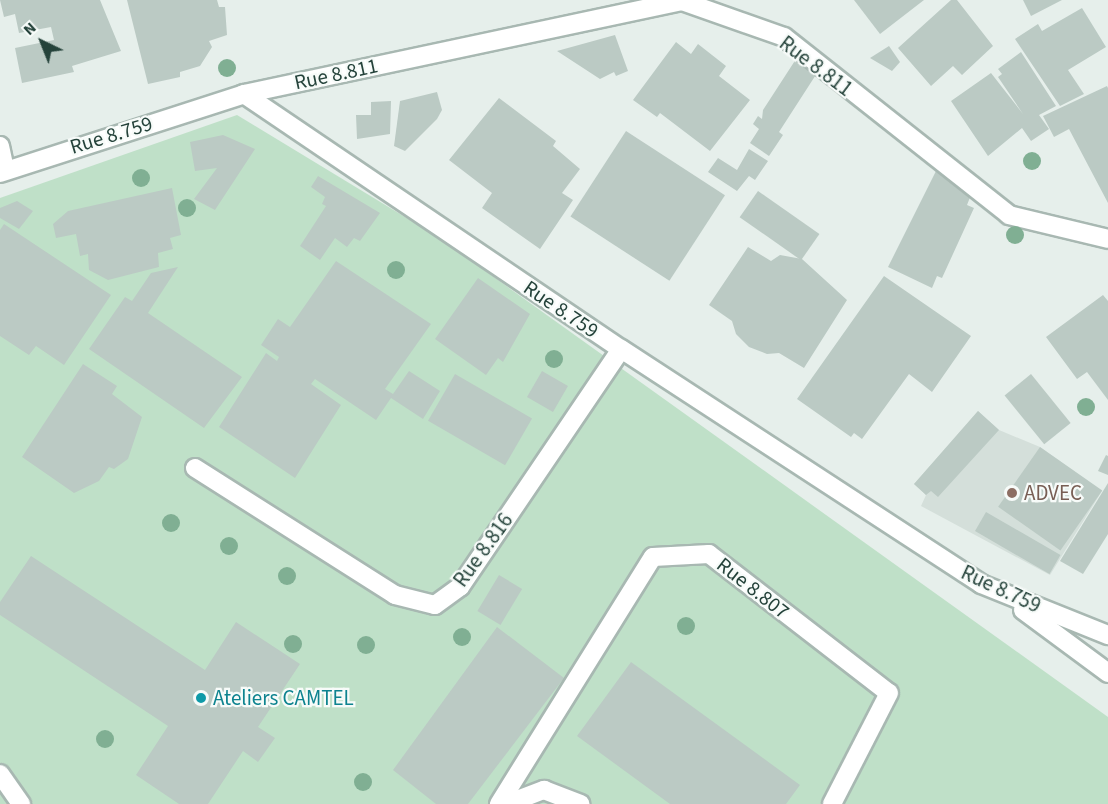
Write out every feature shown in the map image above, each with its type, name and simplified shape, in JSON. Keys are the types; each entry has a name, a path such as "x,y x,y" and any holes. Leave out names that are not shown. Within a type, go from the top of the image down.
{"street":[{"name":"Rue 8.811","path":"244,94 682,1 784,38 1009,215 1108,238"},
{"name":"Rue 8.759","path":"2,171 244,94 621,350 981,584 1108,635"},
{"path":"0,146 2,171"},
{"name":"Rue 8.816","path":"195,468 395,595 435,605 460,587 621,350"},
{"name":"Rue 8.807","path":"499,804 653,557 709,554 889,693 832,804"},
{"path":"981,584 1053,629 1108,673"},
{"path":"0,774 21,804"},
{"path":"507,804 544,790 580,804"}],"shaded area":[{"name":"ADVEC","path":"978,411 999,430 1040,447 1102,491 1050,575 921,506 926,495 914,484"}],"green space":[{"path":"237,115 438,237 1108,717 1108,804 0,804 0,198"}],"building":[{"path":"0,0 100,0 121,51 72,66 74,72 22,83 15,48 54,40 51,27 19,33 15,14 4,17"},
{"path":"127,0 217,0 219,7 225,7 227,35 209,41 212,47 200,66 180,72 180,77 148,84"},
{"path":"854,0 924,0 880,34"},
{"path":"951,0 957,0 993,46 962,75 953,66 931,86 898,48"},
{"path":"1023,0 1062,0 1031,16"},
{"path":"1082,8 1106,47 1068,70 1084,94 1060,106 1015,39 1038,24 1042,31"},
{"path":"615,35 628,71 616,76 614,72 600,79 557,51"},
{"path":"676,42 691,54 698,44 726,66 719,76 750,100 710,151 660,113 657,117 633,100"},
{"path":"889,46 900,62 892,71 870,58"},
{"path":"1021,52 1056,106 1039,115 1049,129 1031,141 1022,128 988,156 951,101 991,73 1023,114 998,77 1002,74 998,69"},
{"path":"798,56 819,70 779,132 783,135 769,156 750,143 759,129 753,124 758,116 762,119 763,110"},
{"path":"1107,86 1108,203 1069,129 1054,137 1043,116"},
{"path":"437,92 442,110 437,119 405,151 394,146 400,101"},
{"path":"499,98 556,141 553,146 580,169 562,193 573,200 540,249 482,208 492,193 449,160"},
{"path":"391,101 390,134 357,139 356,115 371,115 371,102"},
{"path":"626,131 725,195 669,281 570,217"},
{"path":"223,135 255,149 215,210 194,199 217,168 195,171 190,142"},
{"path":"749,149 768,161 755,180 749,176 737,191 708,172 718,158 737,170"},
{"path":"941,161 978,177 967,205 974,208 942,278 937,276 932,288 888,267"},
{"path":"318,176 380,213 360,241 354,238 347,247 335,238 320,260 300,246 326,206 322,204 325,197 311,187"},
{"path":"172,188 181,235 170,238 173,249 158,253 159,267 108,280 89,270 88,254 80,256 76,234 56,238 53,224 68,211"},
{"path":"758,191 819,234 801,260 740,217"},
{"path":"17,201 33,211 19,229 0,218 0,208"},
{"path":"4,224 111,295 64,365 36,346 29,355 0,336 0,230"},
{"path":"748,247 771,261 780,255 802,259 847,300 804,368 779,353 767,354 749,347 736,334 732,321 709,305"},
{"path":"336,261 431,324 385,389 393,394 409,371 440,391 423,419 391,398 376,420 315,379 311,384 341,405 295,478 219,427 266,353 277,361 279,357 261,345 278,319 290,327"},
{"path":"178,267 148,313 242,377 204,428 89,349 125,297 132,301 151,273"},
{"path":"884,276 971,336 932,392 909,374 862,439 854,433 851,437 797,399"},
{"path":"478,278 530,314 503,362 498,358 486,375 435,339"},
{"path":"1103,295 1108,301 1108,400 1087,372 1077,379 1046,337"},
{"path":"83,364 117,386 112,394 142,417 128,459 114,469 109,467 99,481 74,493 22,457"},
{"path":"542,371 568,386 553,412 527,397"},
{"path":"455,374 532,418 505,465 428,421"},
{"path":"1031,374 1071,423 1044,444 1005,395"},
{"path":"978,411 999,430 938,497 931,491 926,495 914,484"},
{"path":"1040,447 1102,491 1060,550 998,507"},
{"path":"1106,455 1108,456 1108,475 1098,471"},
{"path":"1108,483 1108,534 1083,574 1060,561"},
{"path":"986,512 1060,555 1049,574 975,531"},
{"name":"Ateliers CAMTEL","path":"31,556 205,670 236,622 300,664 258,727 275,738 258,762 243,751 208,804 179,804 136,775 168,726 0,615 0,602"},
{"path":"499,575 522,589 501,625 477,611"},
{"path":"497,627 564,678 468,804 436,804 393,770"},
{"path":"631,662 800,785 786,804 670,804 577,736"}],"place":[{"name":"ADVEC","path":"1012,493"},
{"name":"Ateliers CAMTEL","path":"201,698"}]}
